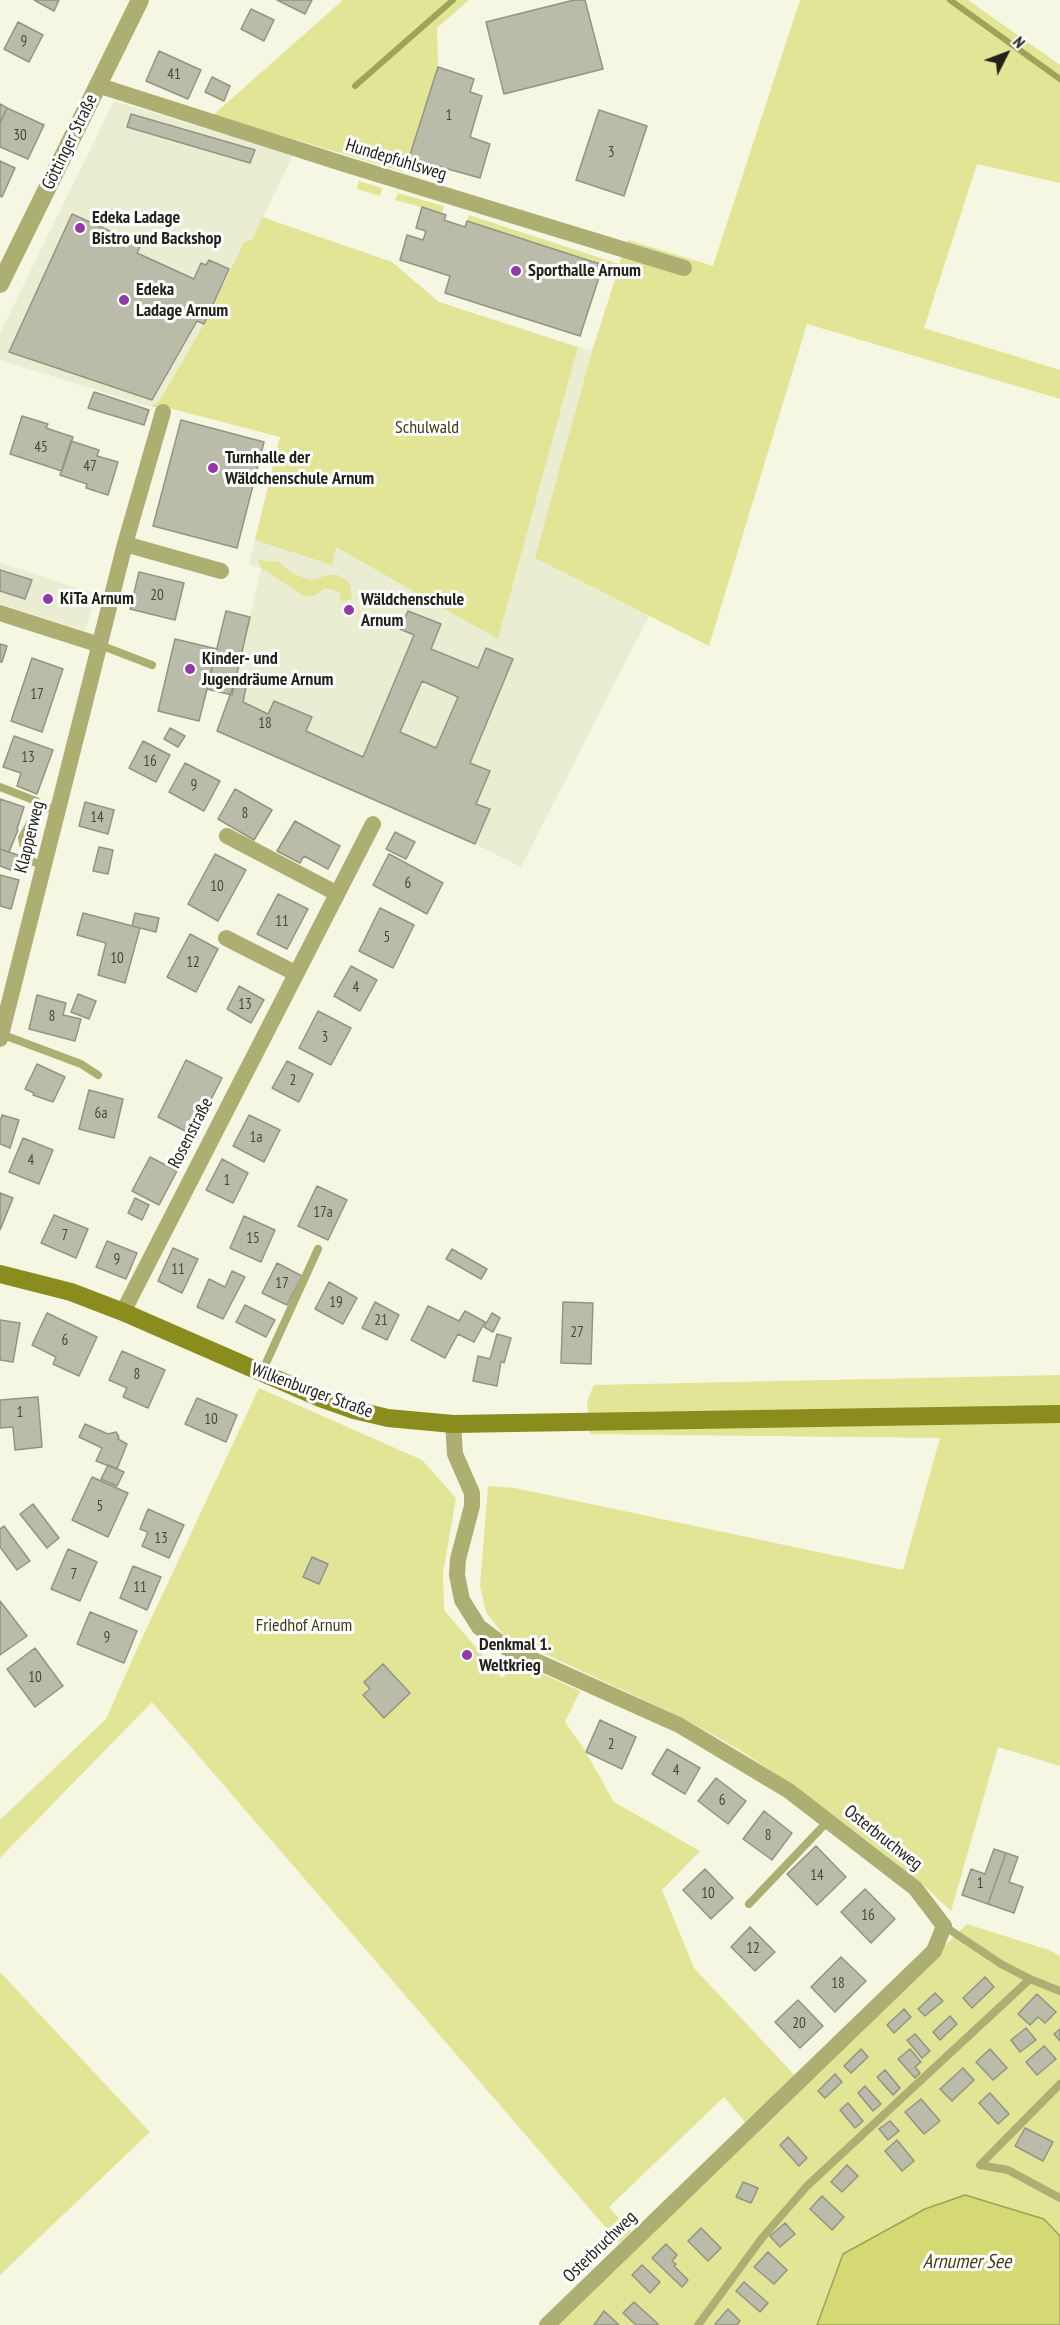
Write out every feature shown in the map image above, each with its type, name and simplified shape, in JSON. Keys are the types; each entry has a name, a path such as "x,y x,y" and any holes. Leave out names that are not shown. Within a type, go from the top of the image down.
{"main road":[{"name":"Wilkenburger Straße","path":"0,1274 70,1292 123,1312 261,1374 354,1410 388,1418 453,1424 1060,1414"}],"street":[{"name":"Göttinger Straße","path":"0,284 140,0"},
{"name":"Hundepfuhlsweg","path":"97,85 278,144 684,268"},
{"name":"Klapperweg","path":"1,1036 43,867 51,808 100,645 125,544 163,412"},
{"path":"125,544 221,571"},
{"path":"0,613 100,645"},
{"name":"Rosenstraße","path":"123,1312 373,824"},
{"path":"227,836 336,893"},
{"path":"226,938 295,973"},
{"name":"Osterbruchweg","path":"453,1424 455,1454 472,1493 472,1506 456,1575 462,1600 479,1627 507,1648 680,1725 789,1791 915,1888 944,1926 934,1951 547,2325"}],"lane":[{"path":"100,645 152,665"},
{"path":"0,787 51,808"},
{"path":"43,867 29,860 22,838 35,814 51,808"},
{"path":"1,1036 81,1064 98,1075"},
{"path":"261,1374 318,1249"},
{"path":"749,1904 829,1820"},
{"path":"944,1926 1001,1964 1030,1979 1060,1990"},
{"path":"698,2325 762,2238 807,2186 1030,1979"},
{"path":"1060,2084 980,2165 1008,2170 1060,2199"}],"shaded area":[{"path":"114,101 293,155 252,240 244,242 204,324 160,400 151,407 0,360 0,333"},
{"name":"Wäldchenschule Arnum","path":"578,347 592,351 536,558 649,616 521,867 475,844 217,731 232,695 261,569 249,564 266,495 498,639"},
{"name":"KiTa Arnum","path":"0,563 97,594 85,631 0,604"}],"green space":[{"path":"343,0 469,0 437,28 438,67 404,172 213,115"},
{"path":"800,0 968,0 1060,65 1060,183 977,164 924,328 1060,370 1060,399 807,324 709,646 535,558 592,351 618,270 467,221 469,215 619,264 628,240 713,266"},
{"path":"359,181 382,188 380,196 357,189"},
{"path":"398,193 444,206 442,213 395,200"},
{"name":"Schulwald","path":"262,217 392,262 439,302 578,347 498,639 336,547 332,565 255,540 280,437 165,407 151,407 160,400 204,324 244,242 252,240"},
{"path":"258,560 279,562 292,573 310,580 338,575 350,583 352,599 341,602 339,592 325,588 314,596 304,596 261,568"},
{"path":"1060,1375 1060,1766 998,1747 951,1911 919,1881 868,1841 800,1790 738,1749 683,1718 504,1635 486,1612 480,1586 488,1486 515,1488 903,1570 940,1438 590,1434 587,1401 594,1385"},
{"name":"Friedhof Arnum","path":"259,1388 422,1460 456,1498 443,1573 444,1610 502,1678 519,1663 580,1691 565,1722 584,1749 614,1802 700,1851 662,1890 694,1968 803,2084 967,1924 1049,1950 1060,1956 1060,2236 1044,2219 843,2254 817,2325 558,2325 754,2133 724,2097 609,2207 631,2232 619,2243 152,1702 0,1858 0,1820 106,1719"},
{"path":"0,1972 150,2132 0,2275"}],"water":[{"name":"Arnumer See","path":"965,2195 1044,2219 1060,2236 1060,2325 817,2325 843,2254 925,2209"}],"building":[{"path":"34,0 59,0 54,11"},
{"path":"277,0 312,0 305,14"},
{"path":"574,0 585,0 603,69 504,94 486,22"},
{"path":"251,9 274,20 264,41 241,29"},
{"path":"18,22 43,35 29,62 4,49"},
{"path":"159,51 201,70 188,99 146,81"},
{"path":"438,67 474,79 470,92 482,96 470,137 490,144 480,178 409,158"},
{"path":"212,77 230,86 224,101 205,92"},
{"path":"0,104 7,108 0,123"},
{"path":"7,108 44,125 28,159 0,147 0,123"},
{"path":"599,110 647,126 624,196 576,180"},
{"path":"131,114 255,150 250,163 127,127"},
{"path":"0,161 15,168 2,197 0,196"},
{"name":"Sporthalle Arnum","path":"422,207 446,215 444,220 465,227 467,221 603,265 580,336 445,293 450,276 400,260 407,235 423,240 426,231 416,228"},
{"name":"Edeka Ladage Arnum","path":"72,214 141,245 137,253 194,279 201,263 206,265 209,260 229,269 204,324 197,321 152,400 9,352"},
{"path":"94,392 149,410 144,425 88,408"},
{"path":"22,416 48,424 46,428 73,437 62,471 10,454"},
{"name":"Turnhalle der Wäldchenschule Arnum","path":"181,420 264,442 237,548 153,526"},
{"path":"71,441 99,450 97,456 118,462 108,495 86,488 87,484 60,475"},
{"path":"0,570 32,580 25,599 0,591"},
{"path":"139,572 184,583 175,620 130,609"},
{"path":"226,611 250,617 232,695 207,689"},
{"path":"408,611 441,624 431,649 478,668 486,648 513,659 470,763 490,771 476,804 490,809 475,844 217,731 234,684 246,687 243,702 268,714 274,701 312,717 306,731 363,757 414,635 400,629","holes":["422,681 458,697 436,748 400,732"]},
{"name":"Kinder- und Jugendräume Arnum","path":"175,639 217,649 199,721 158,711"},
{"path":"0,644 7,646 2,662 0,662"},
{"path":"32,658 63,669 42,732 11,721"},
{"path":"170,728 185,736 178,747 164,739"},
{"path":"14,736 53,750 37,794 17,786 21,773 3,767"},
{"path":"143,741 170,755 156,782 129,768"},
{"path":"185,763 220,781 204,811 169,792"},
{"path":"235,789 272,810 254,840 218,819"},
{"path":"0,799 24,807 9,852 0,849"},
{"path":"85,802 114,810 108,834 79,826"},
{"path":"295,821 340,846 328,869 304,856 300,863 277,851"},
{"path":"395,832 415,842 406,859 386,849"},
{"path":"99,847 113,850 108,874 93,871"},
{"path":"0,849 21,856 16,872 0,866"},
{"path":"215,854 246,870 218,921 188,904"},
{"path":"389,854 443,883 427,914 373,885"},
{"path":"0,875 19,880 11,909 0,906"},
{"path":"278,894 308,909 287,949 257,934"},
{"path":"380,908 414,925 393,968 359,951"},
{"path":"83,913 140,928 125,983 98,975 106,943 77,935"},
{"path":"135,913 159,918 156,932 132,926"},
{"path":"190,934 218,949 196,992 167,977"},
{"path":"351,966 377,980 360,1011 334,996"},
{"path":"239,986 264,1000 251,1023 227,1009"},
{"path":"78,994 96,1001 89,1019 71,1012"},
{"path":"37,995 66,1003 63,1015 81,1019 75,1041 29,1029"},
{"path":"318,1011 351,1028 331,1065 299,1048"},
{"path":"186,1060 222,1078 193,1135 158,1117"},
{"path":"287,1061 313,1074 299,1102 272,1088"},
{"path":"37,1064 65,1077 53,1102 33,1095 34,1093 25,1089"},
{"path":"89,1090 123,1099 114,1138 79,1129"},
{"path":"2,1115 19,1120 10,1148 0,1144"},
{"path":"249,1115 280,1130 264,1162 233,1146"},
{"path":"23,1138 53,1150 39,1184 9,1172"},
{"path":"150,1157 177,1171 159,1205 132,1191"},
{"path":"222,1159 248,1173 233,1203 206,1190"},
{"path":"317,1186 347,1200 328,1240 298,1226"},
{"path":"0,1193 13,1198 0,1230"},
{"path":"135,1198 149,1205 142,1220 128,1213"},
{"path":"54,1215 88,1229 76,1258 41,1243"},
{"path":"244,1216 275,1230 261,1262 230,1248"},
{"path":"107,1241 137,1253 126,1279 96,1267"},
{"path":"173,1248 198,1259 182,1293 158,1281"},
{"path":"452,1249 487,1269 481,1279 446,1259"},
{"path":"277,1263 302,1276 287,1305 262,1293"},
{"path":"232,1271 245,1277 223,1319 197,1307 209,1279 225,1287"},
{"path":"329,1282 357,1298 343,1324 315,1309"},
{"path":"375,1302 399,1315 387,1340 362,1328"},
{"path":"563,1302 593,1303 591,1364 561,1363"},
{"path":"245,1305 275,1320 266,1337 236,1322"},
{"path":"428,1306 459,1321 465,1311 485,1322 474,1342 458,1334 445,1358 411,1340"},
{"path":"47,1313 97,1337 79,1376 53,1364 56,1357 32,1345"},
{"path":"492,1313 500,1318 493,1332 484,1327"},
{"path":"0,1320 20,1323 13,1362 0,1360"},
{"path":"497,1334 511,1338 504,1363 501,1361 497,1386 473,1381 478,1356 490,1359"},
{"path":"122,1351 165,1370 148,1408 123,1397 127,1388 109,1380"},
{"path":"38,1397 42,1447 15,1450 13,1427 0,1428 0,1400"},
{"path":"197,1398 237,1415 226,1442 185,1424"},
{"path":"85,1424 108,1434 116,1432 118,1439 127,1444 117,1469 96,1461 102,1448 79,1437"},
{"path":"108,1465 124,1472 117,1486 101,1479"},
{"path":"92,1477 128,1493 108,1537 72,1520"},
{"path":"33,1504 59,1538 47,1548 20,1514"},
{"path":"148,1509 184,1525 169,1558 142,1546 148,1532 140,1529"},
{"path":"4,1526 30,1561 17,1570 0,1547 0,1529"},
{"path":"68,1549 97,1562 80,1601 51,1589"},
{"path":"312,1557 328,1564 319,1584 303,1577"},
{"path":"133,1566 161,1577 147,1610 120,1598"},
{"path":"0,1601 27,1636 0,1655"},
{"path":"90,1612 137,1631 124,1663 77,1644"},
{"path":"35,1648 63,1686 35,1707 7,1669"},
{"path":"383,1664 410,1693 384,1718 363,1695 370,1689 364,1682"},
{"path":"600,1720 636,1737 622,1769 586,1752"},
{"path":"667,1749 700,1768 685,1794 652,1774"},
{"path":"716,1778 746,1801 728,1824 698,1801"},
{"path":"764,1811 792,1833 772,1860 743,1839"},
{"path":"816,1846 846,1877 817,1905 787,1874"},
{"path":"994,1849 1006,1853 988,1904 962,1895 971,1869 985,1874"},
{"path":"1006,1853 1018,1857 1009,1882 1023,1887 1014,1913 988,1904"},
{"path":"705,1869 733,1898 711,1919 683,1890"},
{"path":"865,1889 895,1919 871,1943 841,1912"},
{"path":"750,1927 775,1952 755,1971 731,1947"},
{"path":"841,1957 866,1981 835,2012 811,1987"},
{"path":"985,1977 994,1987 972,2008 963,1998"},
{"path":"935,1993 943,2001 925,2016 918,2009"},
{"path":"1037,1994 1056,2012 1045,2023 1038,2017 1030,2025 1018,2014"},
{"path":"798,2000 823,2026 800,2048 775,2022"},
{"path":"904,2009 911,2017 894,2033 887,2025"},
{"path":"950,2016 957,2024 940,2040 933,2032"},
{"path":"1026,2028 1036,2040 1020,2052 1011,2040"},
{"path":"1060,2029 1060,2041 1054,2034"},
{"path":"915,2034 930,2051 922,2058 907,2040"},
{"path":"1044,2046 1056,2059 1037,2075 1026,2062"},
{"path":"861,2049 868,2057 851,2073 844,2066"},
{"path":"910,2049 921,2062 915,2067 920,2073 915,2078 898,2059"},
{"path":"990,2049 1007,2068 993,2080 976,2062"},
{"path":"963,2068 974,2080 952,2101 940,2089"},
{"path":"885,2070 900,2088 893,2095 877,2077"},
{"path":"835,2074 842,2082 825,2098 818,2091"},
{"path":"865,2086 881,2104 873,2111 858,2093"},
{"path":"990,2093 1009,2114 998,2124 979,2103"},
{"path":"921,2099 940,2121 924,2134 905,2112"},
{"path":"848,2103 863,2121 855,2128 840,2110"},
{"path":"890,2121 899,2131 888,2140 879,2129"},
{"path":"1025,2128 1053,2142 1043,2161 1015,2146"},
{"path":"788,2137 807,2158 799,2166 780,2145"},
{"path":"897,2140 914,2161 902,2171 885,2151"},
{"path":"847,2165 858,2176 842,2192 831,2182"},
{"path":"743,2182 758,2188 751,2203 736,2197"},
{"path":"822,2196 844,2217 832,2230 810,2209"},
{"path":"785,2223 795,2234 780,2247 770,2236"},
{"path":"701,2228 721,2248 708,2261 688,2241"},
{"path":"666,2244 677,2255 672,2261 676,2264 674,2266 688,2280 682,2287 652,2258"},
{"path":"768,2252 787,2270 774,2284 754,2267"},
{"path":"642,2265 660,2282 650,2293 632,2275"},
{"path":"744,2282 768,2303 760,2312 736,2291"},
{"path":"634,2302 658,2324 636,2325 623,2313"},
{"path":"728,2309 740,2321 737,2325 716,2325 715,2324"},
{"path":"604,2311 619,2325 594,2325"}],"waterway":[{"path":"355,86 453,0"},
{"path":"950,0 1060,79"}],"place":[{"name":"Edeka Ladage Bistro und Backshop","path":"80,228"},
{"name":"Sporthalle Arnum","path":"516,271"},
{"name":"Edeka Ladage Arnum","path":"124,300"},
{"name":"Turnhalle der Wäldchenschule Arnum","path":"213,468"},
{"name":"KiTa Arnum","path":"48,599"},
{"name":"Wäldchenschule Arnum","path":"349,610"},
{"name":"Kinder- und Jugendräume Arnum","path":"190,669"},
{"name":"Denkmal 1. Weltkrieg","path":"467,1655"}]}
